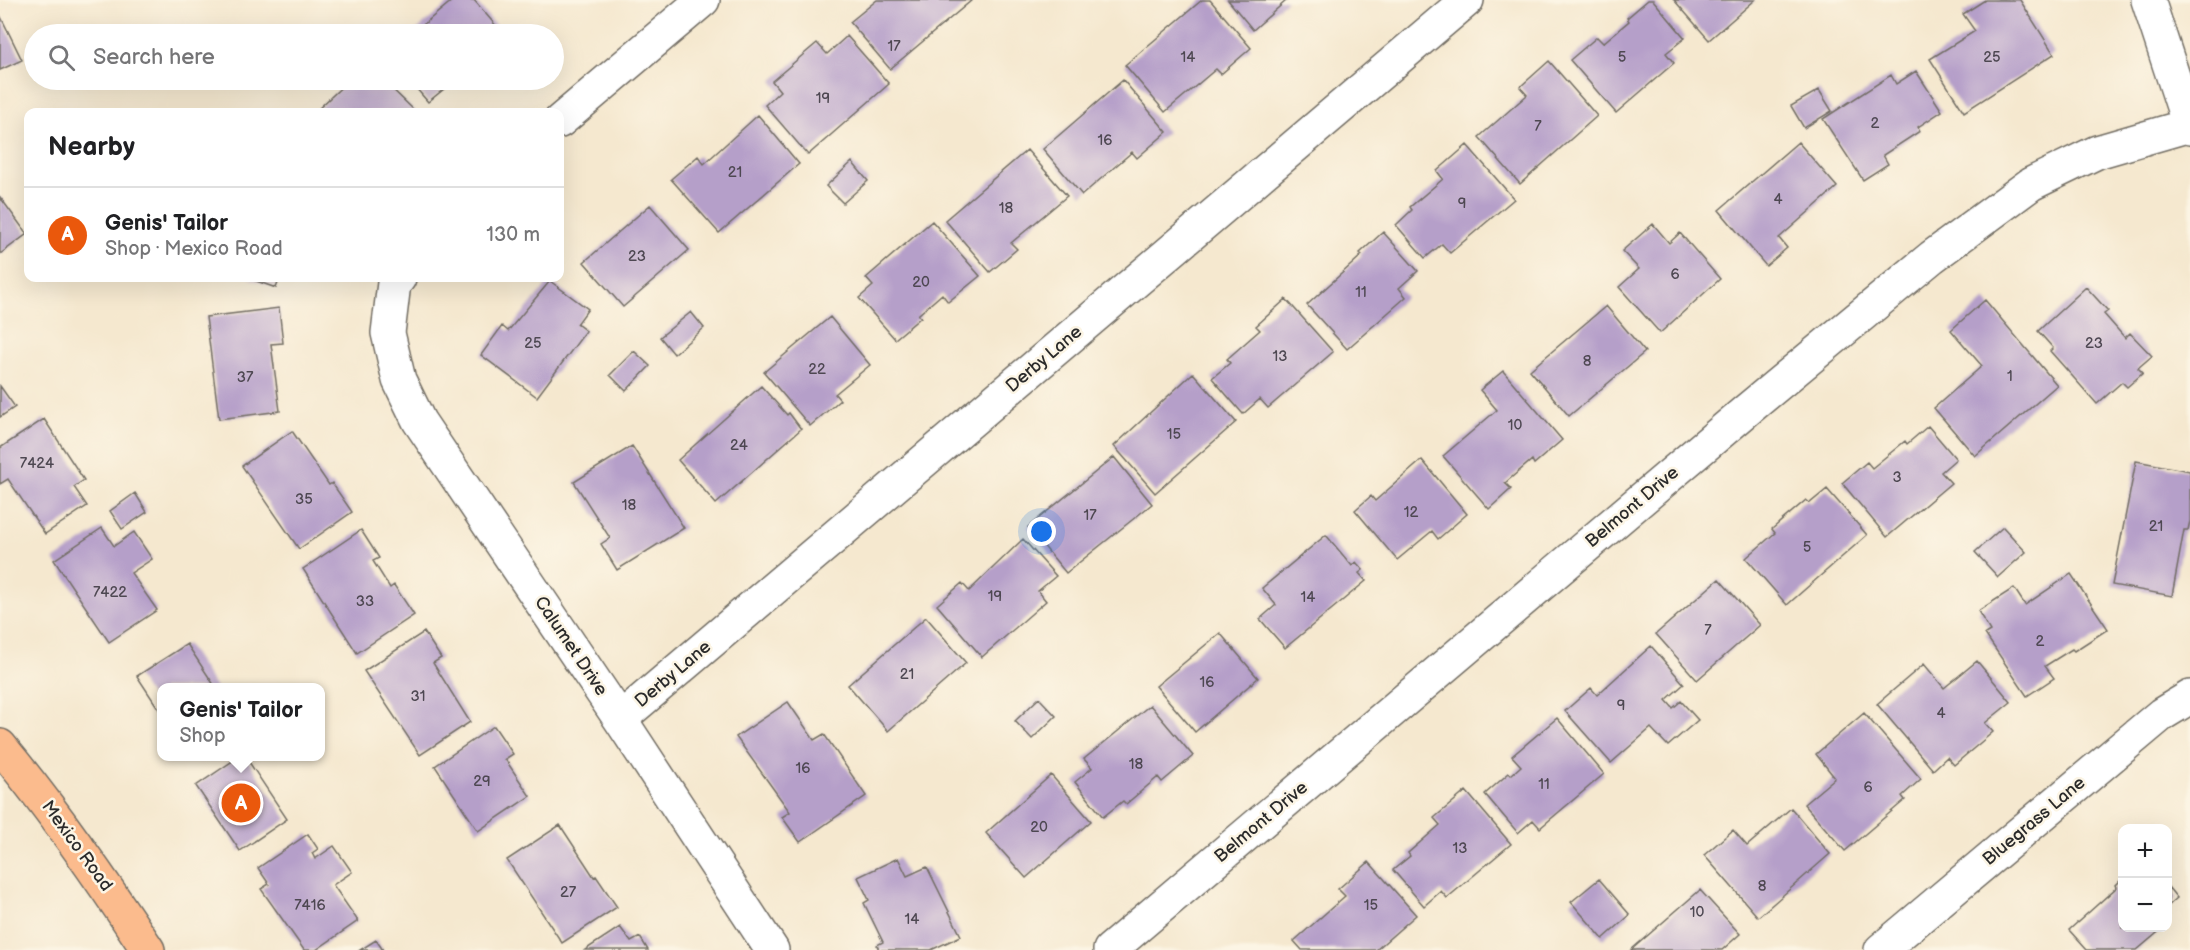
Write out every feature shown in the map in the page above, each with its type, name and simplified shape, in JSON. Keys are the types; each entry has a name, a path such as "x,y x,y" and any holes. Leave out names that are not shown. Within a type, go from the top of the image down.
{"main road":[{"name":"Mexico Road","path":"0,746 31,783 96,870 148,950"}],"street":[{"path":"564,118 704,0"},
{"name":"Derby Lane","path":"620,719 1467,0"},
{"path":"2148,0 2190,126"},
{"name":"Belmont Drive","path":"1110,950 1738,418 1932,257 2031,184 2097,152 2190,126"},
{"name":"Calumet Drive","path":"395,282 388,333 399,380 419,421 772,950"},
{"name":"Bluegrass Lane","path":"1881,950 2162,714 2190,697"}],"building":[{"path":"453,0 474,0 494,24 424,24"},
{"path":"877,0 972,0 890,69 850,22"},
{"path":"1202,0 1210,0 1251,48 1221,74 1216,69 1165,112 1125,65"},
{"path":"1228,0 1287,0 1253,30"},
{"path":"1648,0 1653,0 1685,38 1666,53 1674,63 1616,113 1570,60 1597,37 1603,43 1629,21 1627,18"},
{"path":"1674,0 1755,0 1709,40"},
{"path":"1985,0 2020,0 2054,54 1964,112 1930,59 1975,31 1963,14"},
{"path":"0,15 22,60 0,70"},
{"path":"847,36 889,84 808,155 765,105 780,91 772,81 817,43 827,54"},
{"path":"1549,61 1597,116 1520,184 1479,137 1527,95 1520,87"},
{"path":"1916,71 1942,111 1918,127 1920,131 1883,155 1888,164 1863,180 1823,119 1891,75 1896,84"},
{"path":"1123,80 1167,132 1137,158 1132,152 1082,195 1043,149"},
{"path":"338,90 393,90 412,108 319,108"},
{"path":"418,90 443,90 428,102"},
{"path":"1819,90 1832,111 1804,128 1791,106"},
{"path":"758,115 799,164 719,233 671,179 698,156 704,164"},
{"path":"1798,142 1837,187 1779,238 1787,248 1766,266 1719,210"},
{"path":"1467,145 1514,199 1450,253 1442,244 1425,258 1396,225 1412,210 1410,207 1443,179 1437,171"},
{"path":"1027,150 1067,196 1011,243 1017,249 990,272 945,220"},
{"path":"852,162 868,181 843,203 826,186"},
{"path":"0,197 24,230 24,236 0,254"},
{"path":"650,205 689,250 623,307 584,262"},
{"path":"932,221 980,276 948,302 942,294 918,315 921,317 895,339 859,298 873,286 866,278"},
{"path":"1653,224 1669,243 1680,233 1720,279 1660,333 1619,287 1639,269 1622,251"},
{"path":"1383,232 1418,271 1399,288 1406,297 1347,349 1307,305 1362,255 1360,253"},
{"path":"259,282 278,282 276,288"},
{"path":"549,282 588,309 577,324 586,331 537,397 481,355 502,326 508,331"},
{"path":"2086,287 2108,311 2104,314 2125,338 2130,333 2152,356 2138,368 2143,373 2127,387 2122,382 2097,404 2050,351 2053,348 2038,331"},
{"path":"1286,299 1333,352 1268,408 1260,399 1243,414 1212,378 1230,363 1227,359 1260,330 1256,326"},
{"path":"1985,300 2057,385 1975,456 1934,408 1982,366 1951,330"},
{"path":"1606,306 1645,352 1569,416 1530,370"},
{"path":"279,308 283,343 271,344 280,411 219,419 206,317"},
{"path":"691,312 704,328 674,354 660,337"},
{"path":"830,317 870,365 835,394 840,400 810,426 764,372"},
{"path":"634,351 650,366 626,391 610,375"},
{"path":"1503,371 1562,440 1534,464 1532,460 1505,483 1511,489 1489,509 1443,456 1497,410 1480,390"},
{"path":"1193,373 1236,422 1155,493 1114,446"},
{"path":"0,386 15,407 0,417"},
{"path":"761,386 787,415 789,413 801,429 716,504 678,460"},
{"path":"44,419 84,480 74,487 87,506 45,534 8,479 0,484 0,448"},
{"path":"1928,426 1956,459 1941,472 1951,483 1887,537 1842,483 1867,462 1872,468 1905,441 1907,444"},
{"path":"292,431 329,485 332,483 352,512 299,549 242,466"},
{"path":"632,446 684,528 617,570 601,544 610,538 574,482"},
{"path":"1114,457 1152,504 1066,573 1028,527"},
{"path":"1422,460 1467,514 1438,539 1432,531 1397,560 1355,510 1371,496 1375,501"},
{"path":"2136,461 2190,471 2190,521 2188,530 2184,530 2172,596 2112,585"},
{"path":"1827,489 1867,535 1787,605 1746,558 1775,533 1772,529 1806,500 1810,503"},
{"path":"135,493 147,512 122,529 110,511"},
{"path":"2003,527 2026,552 1998,577 1975,552"},
{"path":"102,528 114,546 134,532 152,559 131,573 157,610 109,642 54,560"},
{"path":"361,530 379,558 373,561 390,588 394,585 414,615 357,653 303,569"},
{"path":"1326,535 1352,566 1356,562 1363,570 1359,573 1366,581 1285,648 1260,619 1276,605 1262,588"},
{"path":"1023,539 1056,576 1038,591 1046,601 982,657 937,605 962,583 969,591"},
{"path":"2071,574 2108,629 2045,666 2054,678 2027,696 1985,634 1990,631 1978,611 2014,588 2025,605"},
{"path":"1719,579 1760,625 1697,680 1656,634"},
{"path":"926,617 966,663 888,731 848,685"},
{"path":"424,632 441,658 433,663 470,722 420,755 364,671"},
{"path":"1220,633 1258,678 1195,732 1156,686"},
{"path":"187,644 213,683 157,683 157,706 137,676"},
{"path":"1651,646 1684,684 1666,700 1673,708 1681,701 1698,720 1668,746 1651,728 1611,763 1565,711 1591,688 1597,695"},
{"path":"1977,661 2011,702 1985,723 1993,732 1954,765 1947,757 1933,770 1877,704 1924,664 1944,688"},
{"path":"1039,698 1056,716 1032,739 1015,721"},
{"path":"788,702 814,740 824,734 866,796 800,842 782,817 790,812 736,737"},
{"path":"1150,705 1193,756 1162,782 1158,777 1126,804 1123,801 1103,817 1075,782 1092,768 1084,759"},
{"path":"1864,713 1921,779 1902,796 1905,800 1845,851 1804,804 1835,778 1816,754"},
{"path":"1557,718 1604,774 1540,828 1533,820 1518,833 1485,794 1509,773 1511,775 1521,766 1512,756"},
{"path":"494,726 513,754 505,759 530,796 478,831 435,766"},
{"path":"233,761 248,761 287,819 240,851 196,786"},
{"path":"1051,775 1091,821 1026,878 986,833"},
{"path":"1466,791 1511,844 1447,898 1441,891 1424,906 1393,870 1410,856 1408,853 1440,825 1434,818"},
{"path":"1791,808 1830,854 1758,917 1704,855 1733,830 1747,846"},
{"path":"560,825 617,907 562,943 507,860"},
{"path":"308,834 318,849 312,853 315,859 334,846 352,872 333,885 358,921 316,950 304,950 261,889 269,884 258,868"},
{"path":"898,858 907,876 927,867 961,936 931,950 879,950 877,945 883,942 864,903 869,900 858,877"},
{"path":"1369,862 1416,915 1376,950 1302,950 1294,941 1345,896 1338,889"},
{"path":"1599,879 1630,915 1603,939 1571,902"},
{"path":"2118,883 2118,932 2158,932 2137,950 2087,950 2069,930 2117,887"},
{"path":"1700,890 1740,934 1722,950 1631,950"},
{"path":"2172,892 2177,898 2172,902"},
{"path":"620,927 631,942 640,937 648,950 585,950"},
{"path":"376,940 383,950 360,950"}],"place":[{"name":"Genis' Tailor","path":"241,803"}]}
